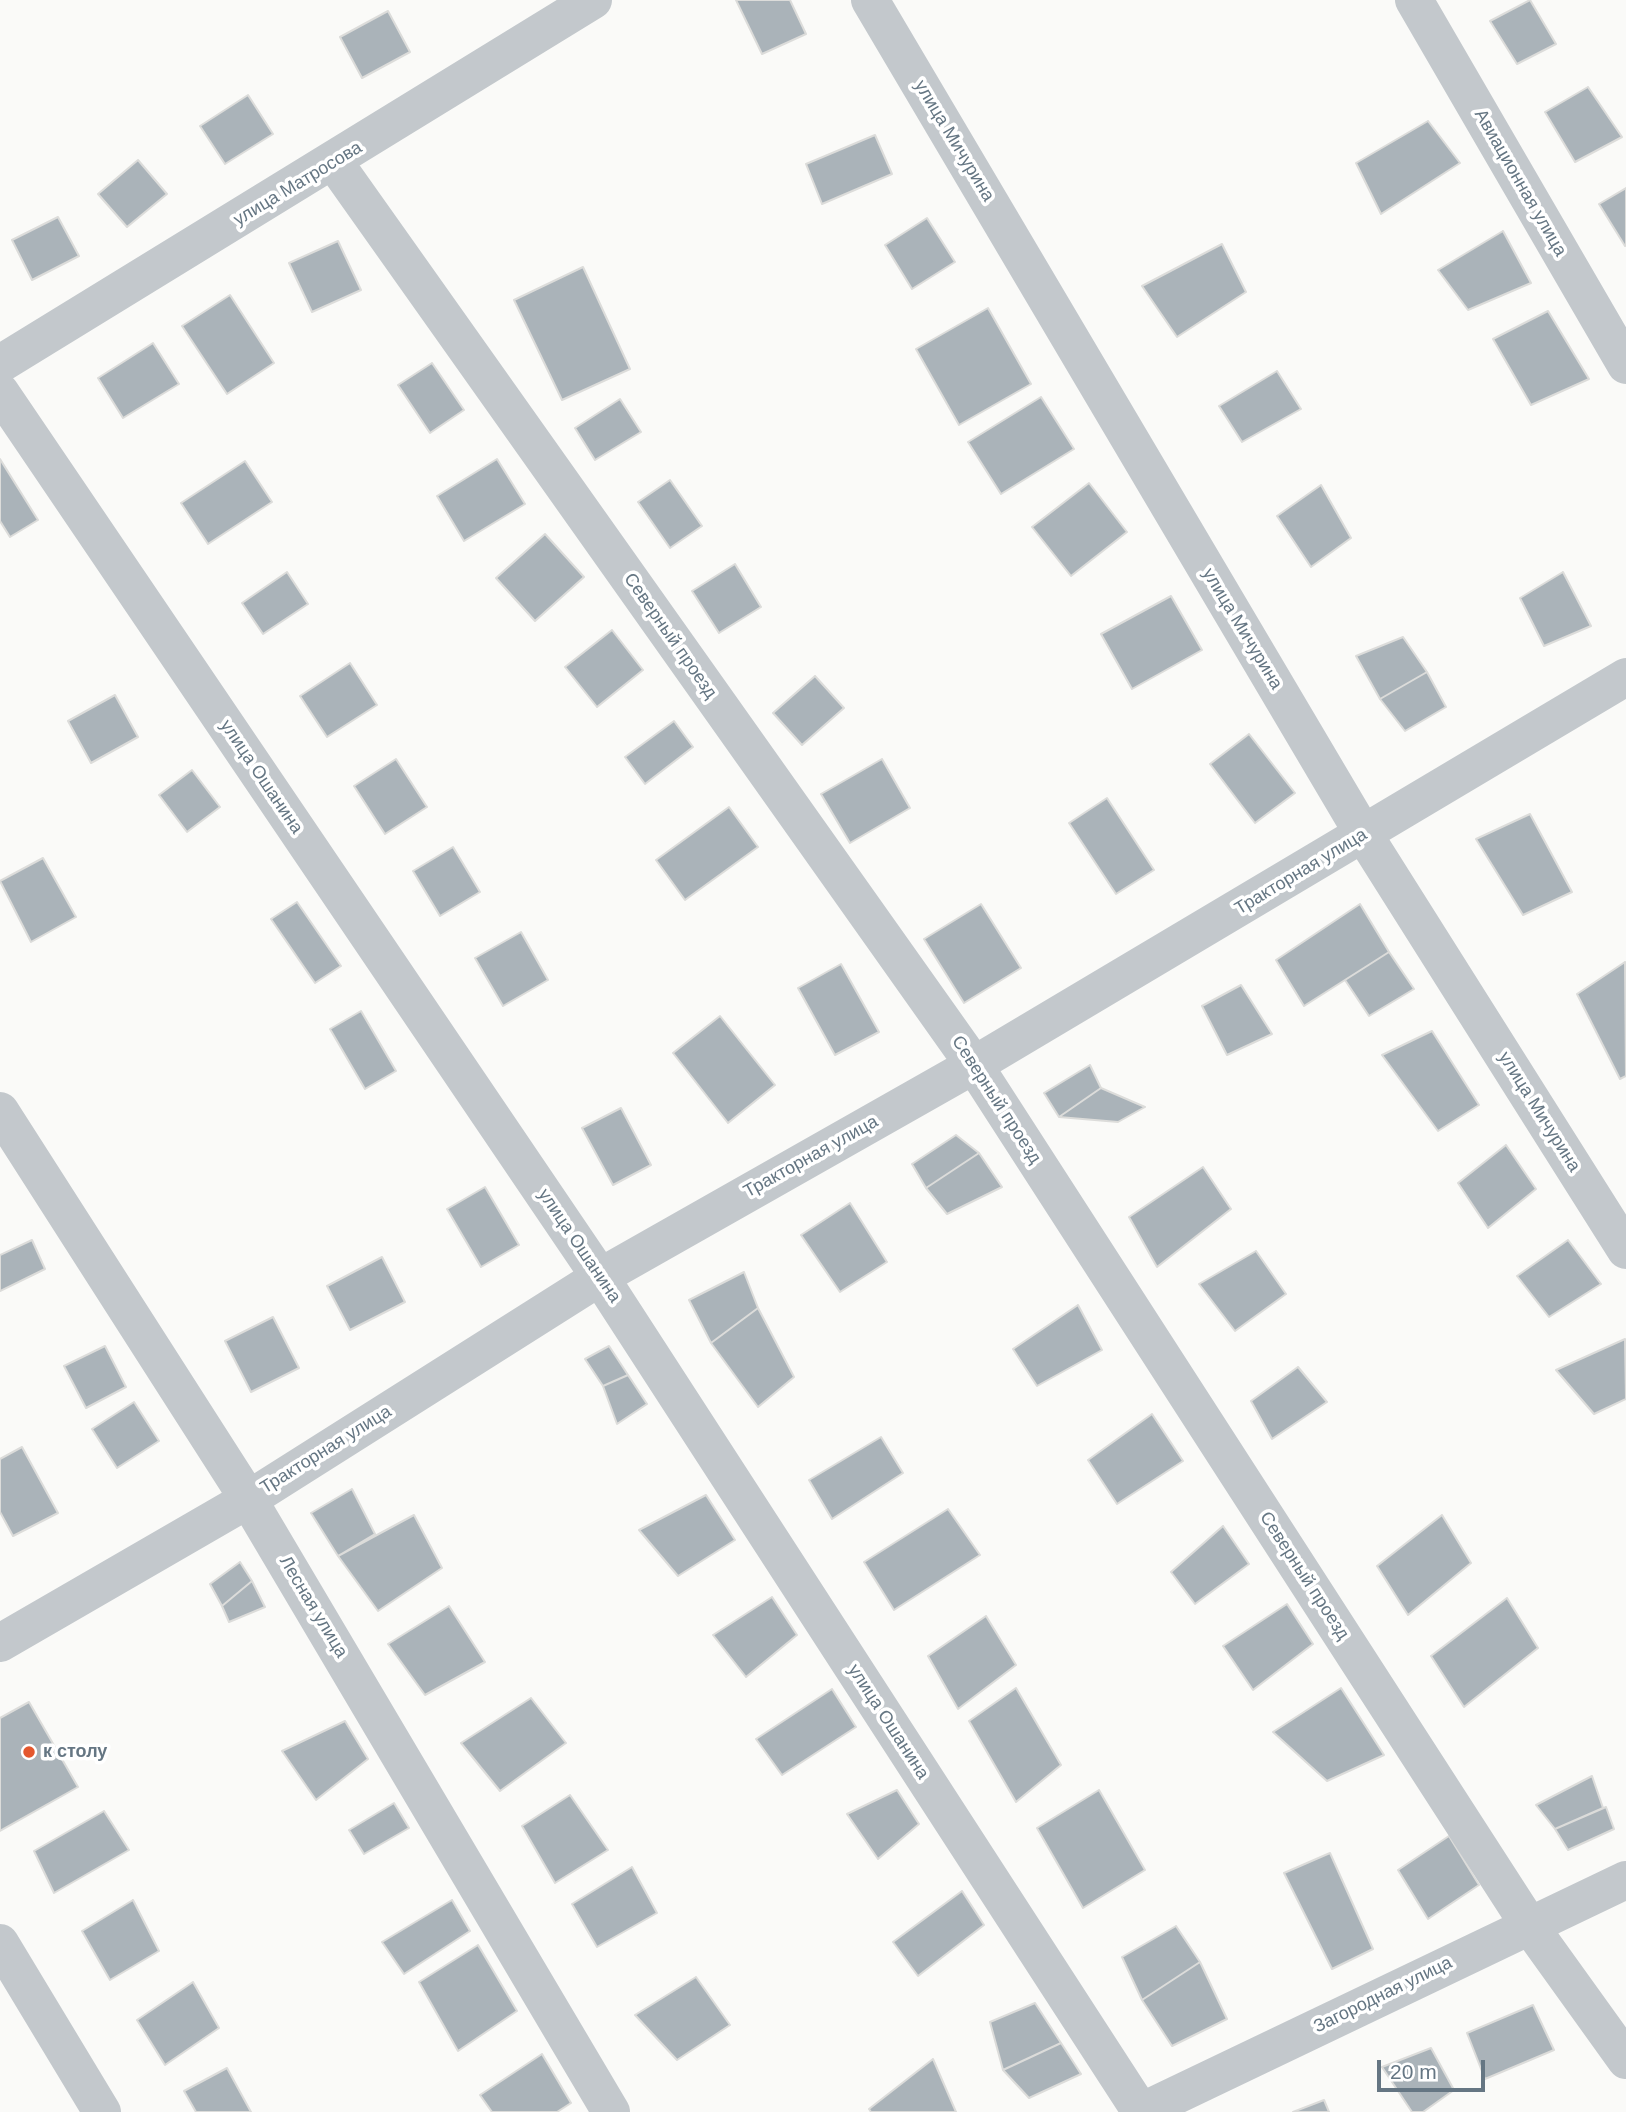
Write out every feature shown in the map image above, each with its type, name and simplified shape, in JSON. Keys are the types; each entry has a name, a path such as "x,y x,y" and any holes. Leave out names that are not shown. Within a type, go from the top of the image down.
{"street":[{"name":"улица Матросова","path":"0,364 334,162 593,0"},
{"name":"улица Мичурина","path":"870,0 1364,835 1626,1250"},
{"name":"Авиационная улица","path":"1414,0 1626,365"},
{"name":"Северный проезд","path":"334,162 974,1065 1529,1925 1626,2060"},
{"name":"улица Ошанина","path":"0,392 600,1277 1141,2112"},
{"name":"Тракторная улица","path":"0,1643 249,1500 600,1277 974,1065 1626,677"},
{"name":"Лесная улица","path":"0,1111 249,1500 611,2112"},
{"name":"Загородная улица","path":"1141,2112 1626,1880"},
{"path":"0,1943 102,2112"}],"building":[{"path":"736,0 790,0 806,34 762,54"},
{"path":"1530,0 1556,44 1517,64 1490,21"},
{"path":"388,11 410,52 362,78 340,37"},
{"path":"1588,87 1622,137 1575,162 1545,112"},
{"path":"248,95 273,134 225,164 200,126"},
{"path":"1428,121 1460,163 1381,214 1356,163"},
{"path":"875,135 892,174 822,204 806,164"},
{"path":"138,160 167,194 127,227 98,194"},
{"path":"1626,188 1626,245 1625,246 1599,204"},
{"path":"58,217 79,256 32,280 12,240"},
{"path":"927,218 955,262 912,289 885,245"},
{"path":"1503,231 1531,283 1468,310 1438,270"},
{"path":"338,241 361,290 312,312 289,263"},
{"path":"1222,244 1246,292 1177,337 1142,286"},
{"path":"583,267 630,369 562,400 514,300"},
{"path":"230,295 274,363 227,394 182,326"},
{"path":"988,308 1031,384 959,425 916,349"},
{"path":"1548,311 1589,379 1531,405 1493,339"},
{"path":"153,343 179,384 123,418 98,378"},
{"path":"432,363 464,410 430,433 398,385"},
{"path":"1277,371 1301,409 1242,442 1219,406"},
{"path":"1041,397 1074,449 1001,494 968,442"},
{"path":"620,399 641,432 595,460 575,428"},
{"path":"0,459 38,520 10,537 0,521"},
{"path":"497,459 525,504 464,541 437,496"},
{"path":"245,461 272,502 208,544 181,503"},
{"path":"670,480 702,526 670,548 638,502"},
{"path":"1089,483 1127,532 1071,576 1032,527"},
{"path":"1321,485 1351,538 1311,567 1277,516"},
{"path":"545,534 584,577 535,621 496,578"},
{"path":"735,564 761,607 719,633 692,591"},
{"path":"287,572 308,604 263,634 242,603"},
{"path":"1563,572 1591,626 1544,646 1520,598"},
{"path":"1171,596 1202,650 1132,689 1101,634"},
{"path":"612,630 643,670 597,707 565,667"},
{"path":"1403,637 1427,672 1380,699 1356,656"},
{"path":"350,663 377,705 327,737 300,696"},
{"path":"1427,672 1446,707 1405,731 1380,699"},
{"path":"815,676 844,708 802,745 773,713"},
{"path":"115,695 138,737 91,763 68,721"},
{"path":"674,721 693,747 645,784 625,757"},
{"path":"1249,734 1295,793 1255,823 1210,764"},
{"path":"396,759 427,807 385,834 354,786"},
{"path":"882,759 910,808 850,843 821,794"},
{"path":"192,770 220,807 187,832 159,795"},
{"path":"1107,798 1154,870 1116,894 1069,823"},
{"path":"729,807 758,847 685,900 656,860"},
{"path":"1530,814 1572,892 1523,915 1476,839"},
{"path":"453,847 480,892 440,916 413,871"},
{"path":"43,858 76,917 31,942 0,881"},
{"path":"297,902 341,966 315,983 271,919"},
{"path":"981,904 1021,968 964,1003 924,939"},
{"path":"1360,904 1389,952 1304,1006 1276,960"},
{"path":"521,932 548,980 503,1006 475,958"},
{"path":"1389,952 1414,989 1369,1016 1345,980"},
{"path":"1625,962 1626,1076 1620,1079 1577,994"},
{"path":"841,964 879,1032 835,1055 798,988"},
{"path":"1241,985 1272,1034 1227,1055 1202,1006"},
{"path":"361,1011 396,1071 365,1089 330,1029"},
{"path":"720,1016 775,1085 728,1123 673,1053"},
{"path":"1432,1031 1479,1105 1438,1131 1382,1055"},
{"path":"1090,1065 1101,1088 1059,1117 1044,1093"},
{"path":"1101,1088 1145,1107 1118,1122 1059,1117"},
{"path":"621,1108 651,1165 613,1185 582,1128"},
{"path":"956,1135 979,1153 926,1188 912,1164"},
{"path":"1506,1145 1536,1189 1488,1228 1458,1183"},
{"path":"979,1153 1002,1187 947,1214 926,1188"},
{"path":"1203,1167 1231,1209 1157,1267 1129,1217"},
{"path":"485,1187 519,1245 481,1267 447,1209"},
{"path":"850,1203 887,1262 840,1292 801,1235"},
{"path":"32,1240 45,1269 0,1291 0,1255"},
{"path":"1568,1240 1601,1284 1549,1317 1517,1276"},
{"path":"1256,1251 1286,1294 1235,1331 1199,1284"},
{"path":"382,1257 405,1302 350,1330 327,1286"},
{"path":"744,1272 758,1308 711,1343 689,1300"},
{"path":"1078,1305 1102,1350 1037,1386 1013,1349"},
{"path":"758,1308 794,1377 758,1407 711,1343"},
{"path":"273,1317 299,1368 251,1392 225,1341"},
{"path":"1625,1339 1626,1399 1594,1414 1556,1370"},
{"path":"105,1346 126,1387 86,1408 64,1366"},
{"path":"609,1346 628,1375 603,1386 585,1359"},
{"path":"1298,1367 1327,1402 1272,1439 1251,1401"},
{"path":"628,1375 647,1404 617,1424 603,1386"},
{"path":"134,1402 159,1441 117,1468 92,1429"},
{"path":"1152,1414 1183,1461 1117,1504 1088,1460"},
{"path":"881,1437 903,1473 832,1519 809,1480"},
{"path":"22,1447 58,1513 13,1536 0,1512 0,1459"},
{"path":"352,1489 375,1534 338,1556 311,1513"},
{"path":"706,1495 735,1540 678,1576 639,1530"},
{"path":"948,1509 980,1555 894,1610 864,1562"},
{"path":"414,1515 442,1568 378,1611 338,1556"},
{"path":"1442,1515 1471,1563 1408,1615 1377,1566"},
{"path":"1223,1526 1249,1564 1195,1604 1171,1572"},
{"path":"240,1562 252,1581 222,1606 210,1584"},
{"path":"252,1581 265,1607 229,1622 222,1606"},
{"path":"772,1597 797,1635 746,1677 713,1635"},
{"path":"1507,1598 1538,1648 1464,1707 1431,1656"},
{"path":"1287,1604 1313,1644 1253,1690 1223,1646"},
{"path":"449,1606 485,1662 425,1695 388,1644"},
{"path":"986,1616 1016,1665 958,1709 928,1656"},
{"path":"1016,1688 1061,1765 1016,1802 969,1721"},
{"path":"1341,1688 1384,1755 1327,1781 1273,1732"},
{"path":"832,1689 856,1727 782,1775 756,1739"},
{"path":"531,1698 566,1743 500,1791 461,1743"},
{"name":"к столу","path":"29,1702 78,1787 0,1831 0,1718"},
{"path":"345,1721 368,1759 316,1800 282,1751"},
{"path":"1592,1776 1603,1808 1555,1829 1536,1805"},
{"path":"897,1790 919,1824 878,1859 847,1814"},
{"path":"1099,1790 1145,1870 1083,1908 1037,1828"},
{"path":"570,1795 608,1850 555,1883 522,1826"},
{"path":"394,1803 409,1828 364,1854 349,1830"},
{"path":"1606,1807 1614,1829 1568,1850 1555,1829"},
{"path":"104,1811 129,1850 54,1893 34,1851"},
{"path":"1449,1836 1479,1885 1428,1919 1398,1870"},
{"path":"1330,1853 1373,1949 1332,1969 1284,1873"},
{"path":"632,1867 657,1913 597,1947 572,1904"},
{"path":"962,1891 984,1925 918,1976 893,1942"},
{"path":"133,1900 159,1951 110,1980 82,1931"},
{"path":"452,1900 470,1931 404,1974 382,1942"},
{"path":"1176,1926 1200,1962 1142,2000 1122,1957"},
{"path":"478,1945 517,2011 458,2051 419,1982"},
{"path":"1200,1962 1227,2019 1172,2046 1142,2000"},
{"path":"696,1977 730,2025 677,2060 635,2015"},
{"path":"193,1982 219,2028 165,2065 137,2020"},
{"path":"1035,2003 1061,2043 1003,2070 990,2022"},
{"path":"1533,2005 1554,2050 1485,2079 1467,2033"},
{"path":"1061,2043 1081,2074 1029,2098 1003,2070"},
{"path":"1431,2048 1454,2090 1423,2112 1412,2112 1382,2067"},
{"path":"542,2054 571,2103 557,2112 492,2112 480,2095"},
{"path":"933,2059 956,2112 871,2112 869,2109"},
{"path":"227,2068 251,2112 196,2112 184,2091"},
{"path":"1324,2100 1329,2112 1293,2112"}],"place":[{"name":"к столу","path":"29,1752"}]}
